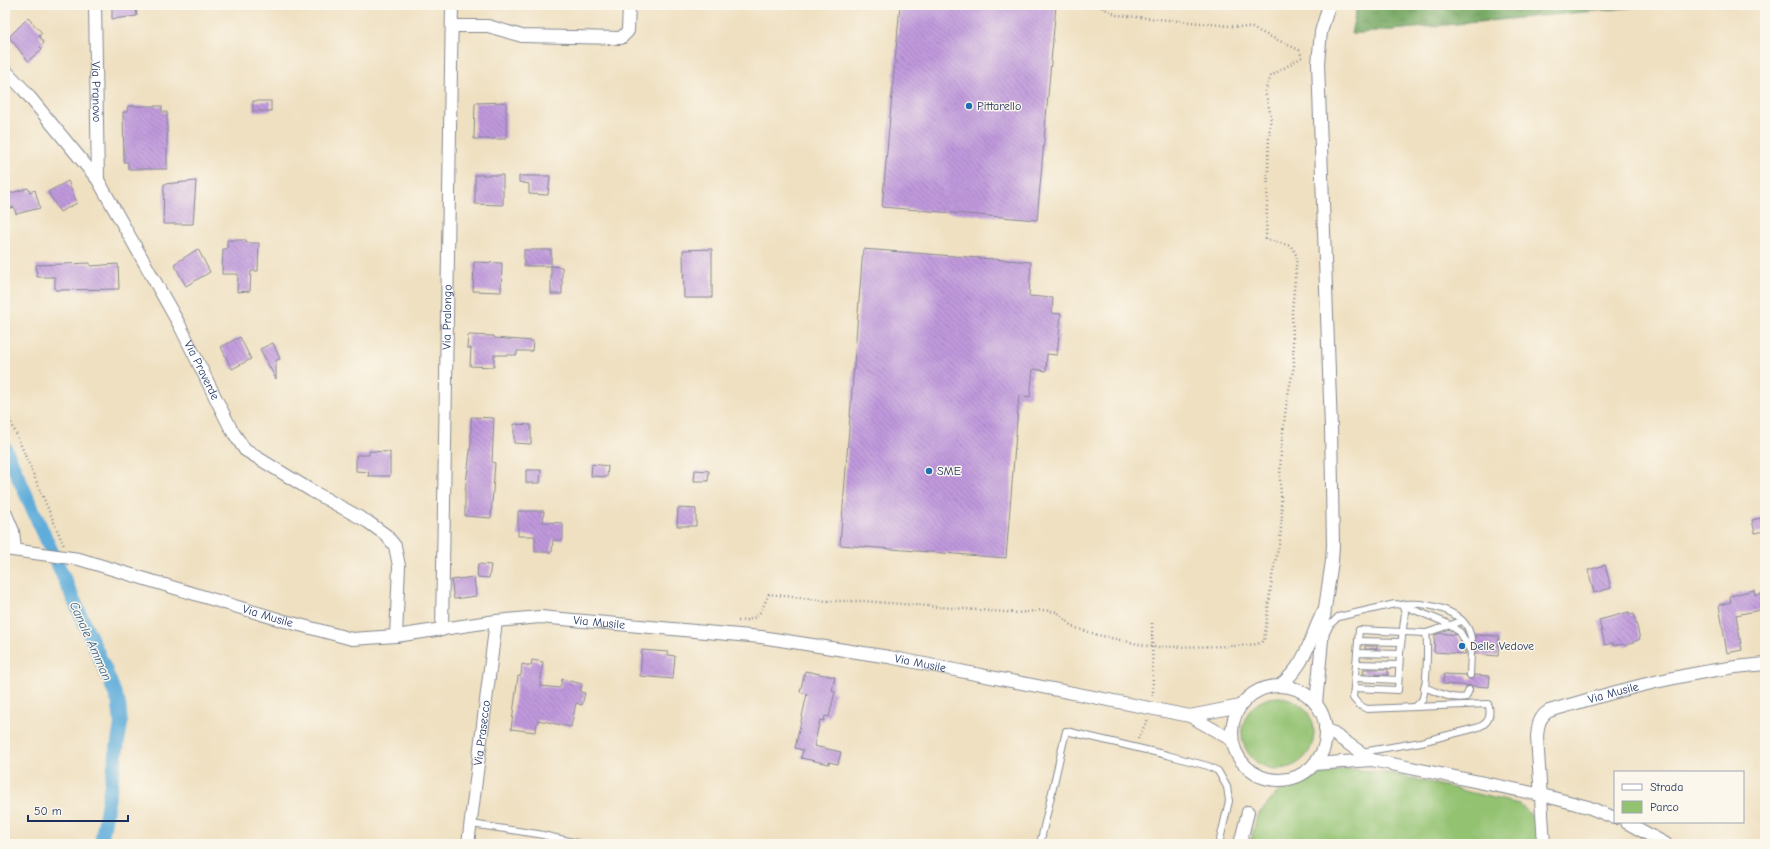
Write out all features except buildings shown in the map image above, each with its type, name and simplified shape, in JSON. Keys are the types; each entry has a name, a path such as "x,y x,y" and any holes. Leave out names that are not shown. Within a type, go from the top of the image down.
{"street":[{"name":"Via Pranovo","path":"94,5 98,180"},
{"name":"Via Pralongo","path":"442,630 452,5"},
{"path":"452,26 488,26 522,36 621,38 628,31 629,5"},
{"path":"1316,704 1325,608 1332,561 1333,526 1318,63 1321,32 1329,5"},
{"name":"Via Praverde","path":"5,70 23,89 98,180 180,326 231,430 245,450 312,491 368,522 386,535 395,546 399,566 396,636"},
{"name":"Via Musile","path":"5,512 13,531 10,549 74,558 281,620 352,638 396,636 496,621 540,617 761,637 889,658 1190,716"},
{"path":"1279,686 1296,671 1325,608"},
{"name":"Via Prasecco","path":"468,844 496,621"},
{"name":"Via Musile","path":"1542,795 1537,737 1538,724 1542,715 1549,711 1633,686 1703,672 1765,664"},
{"path":"1279,686 1300,691 1316,704 1322,716 1325,728 1324,747 1314,764 1305,772 1294,778 1283,780 1267,779 1245,766 1238,757 1232,740 1234,719 1240,706 1247,698 1260,690 1279,686"},
{"path":"1190,716 1240,706"},
{"path":"1190,716 1232,740"},
{"path":"1325,728 1372,760"},
{"path":"1314,764 1372,760 1542,795 1588,807 1614,818"},
{"path":"1542,795 1544,844"},
{"path":"1240,844 1248,812"},
{"path":"1628,823 1666,844"}],"lane":[{"path":"1402,605 1416,603 1428,605 1444,610 1460,618 1470,633 1470,675"},
{"path":"1323,638 1330,626 1338,617 1395,604 1402,605 1451,625 1460,632 1471,652"},
{"path":"1354,688 1398,690 1401,642 1405,612 1402,605"},
{"path":"1360,752 1421,742 1484,725 1490,717 1488,704 1367,709 1359,705 1353,698 1359,630 1426,633 1462,621"},
{"path":"1415,707 1422,700 1424,687 1426,669 1426,633"},
{"path":"1358,641 1401,642"},
{"path":"1357,652 1400,654"},
{"path":"1356,664 1399,665"},
{"path":"1355,678 1398,680"},
{"path":"1424,687 1452,697 1463,698 1466,697 1469,688 1469,705"},
{"path":"1040,844 1066,731 1201,764 1212,768 1221,774 1229,791 1229,801 1219,844"},
{"path":"471,824 538,834 582,844"}],"path":[{"path":"735,622 749,621 758,616 763,609 769,594 826,601 863,601 1017,613 1042,610 1057,612 1074,627 1098,635 1152,648 1237,646 1257,644 1264,641 1272,577 1280,540 1282,514 1281,448 1287,399 1294,366 1292,312 1297,269 1297,256 1291,246 1266,239 1268,159 1271,116 1265,91 1271,76 1302,57 1299,50 1252,28 1117,15 1097,5"},
{"path":"5,408 74,558"},
{"path":"1134,747 1149,717 1154,692 1152,623"}],"green space":[{"path":"1357,5 1658,5 1351,34"},
{"path":"1278,697 1298,703 1308,713 1314,733 1308,753 1298,763 1278,769 1258,763 1248,753 1242,733 1248,713 1258,703"},
{"path":"1343,768 1393,774 1519,804 1529,813 1534,821 1537,831 1537,844 1250,844 1257,816 1279,791 1311,781 1325,773"}],"waterway":[{"name":"Canale Amman","path":"5,448 106,671 119,704 121,724 101,844"}],"place":[{"name":"Pittarello","path":"969,106"},
{"name":"SME","path":"929,471"},
{"name":"Delle Vedove","path":"1462,646"}]}
